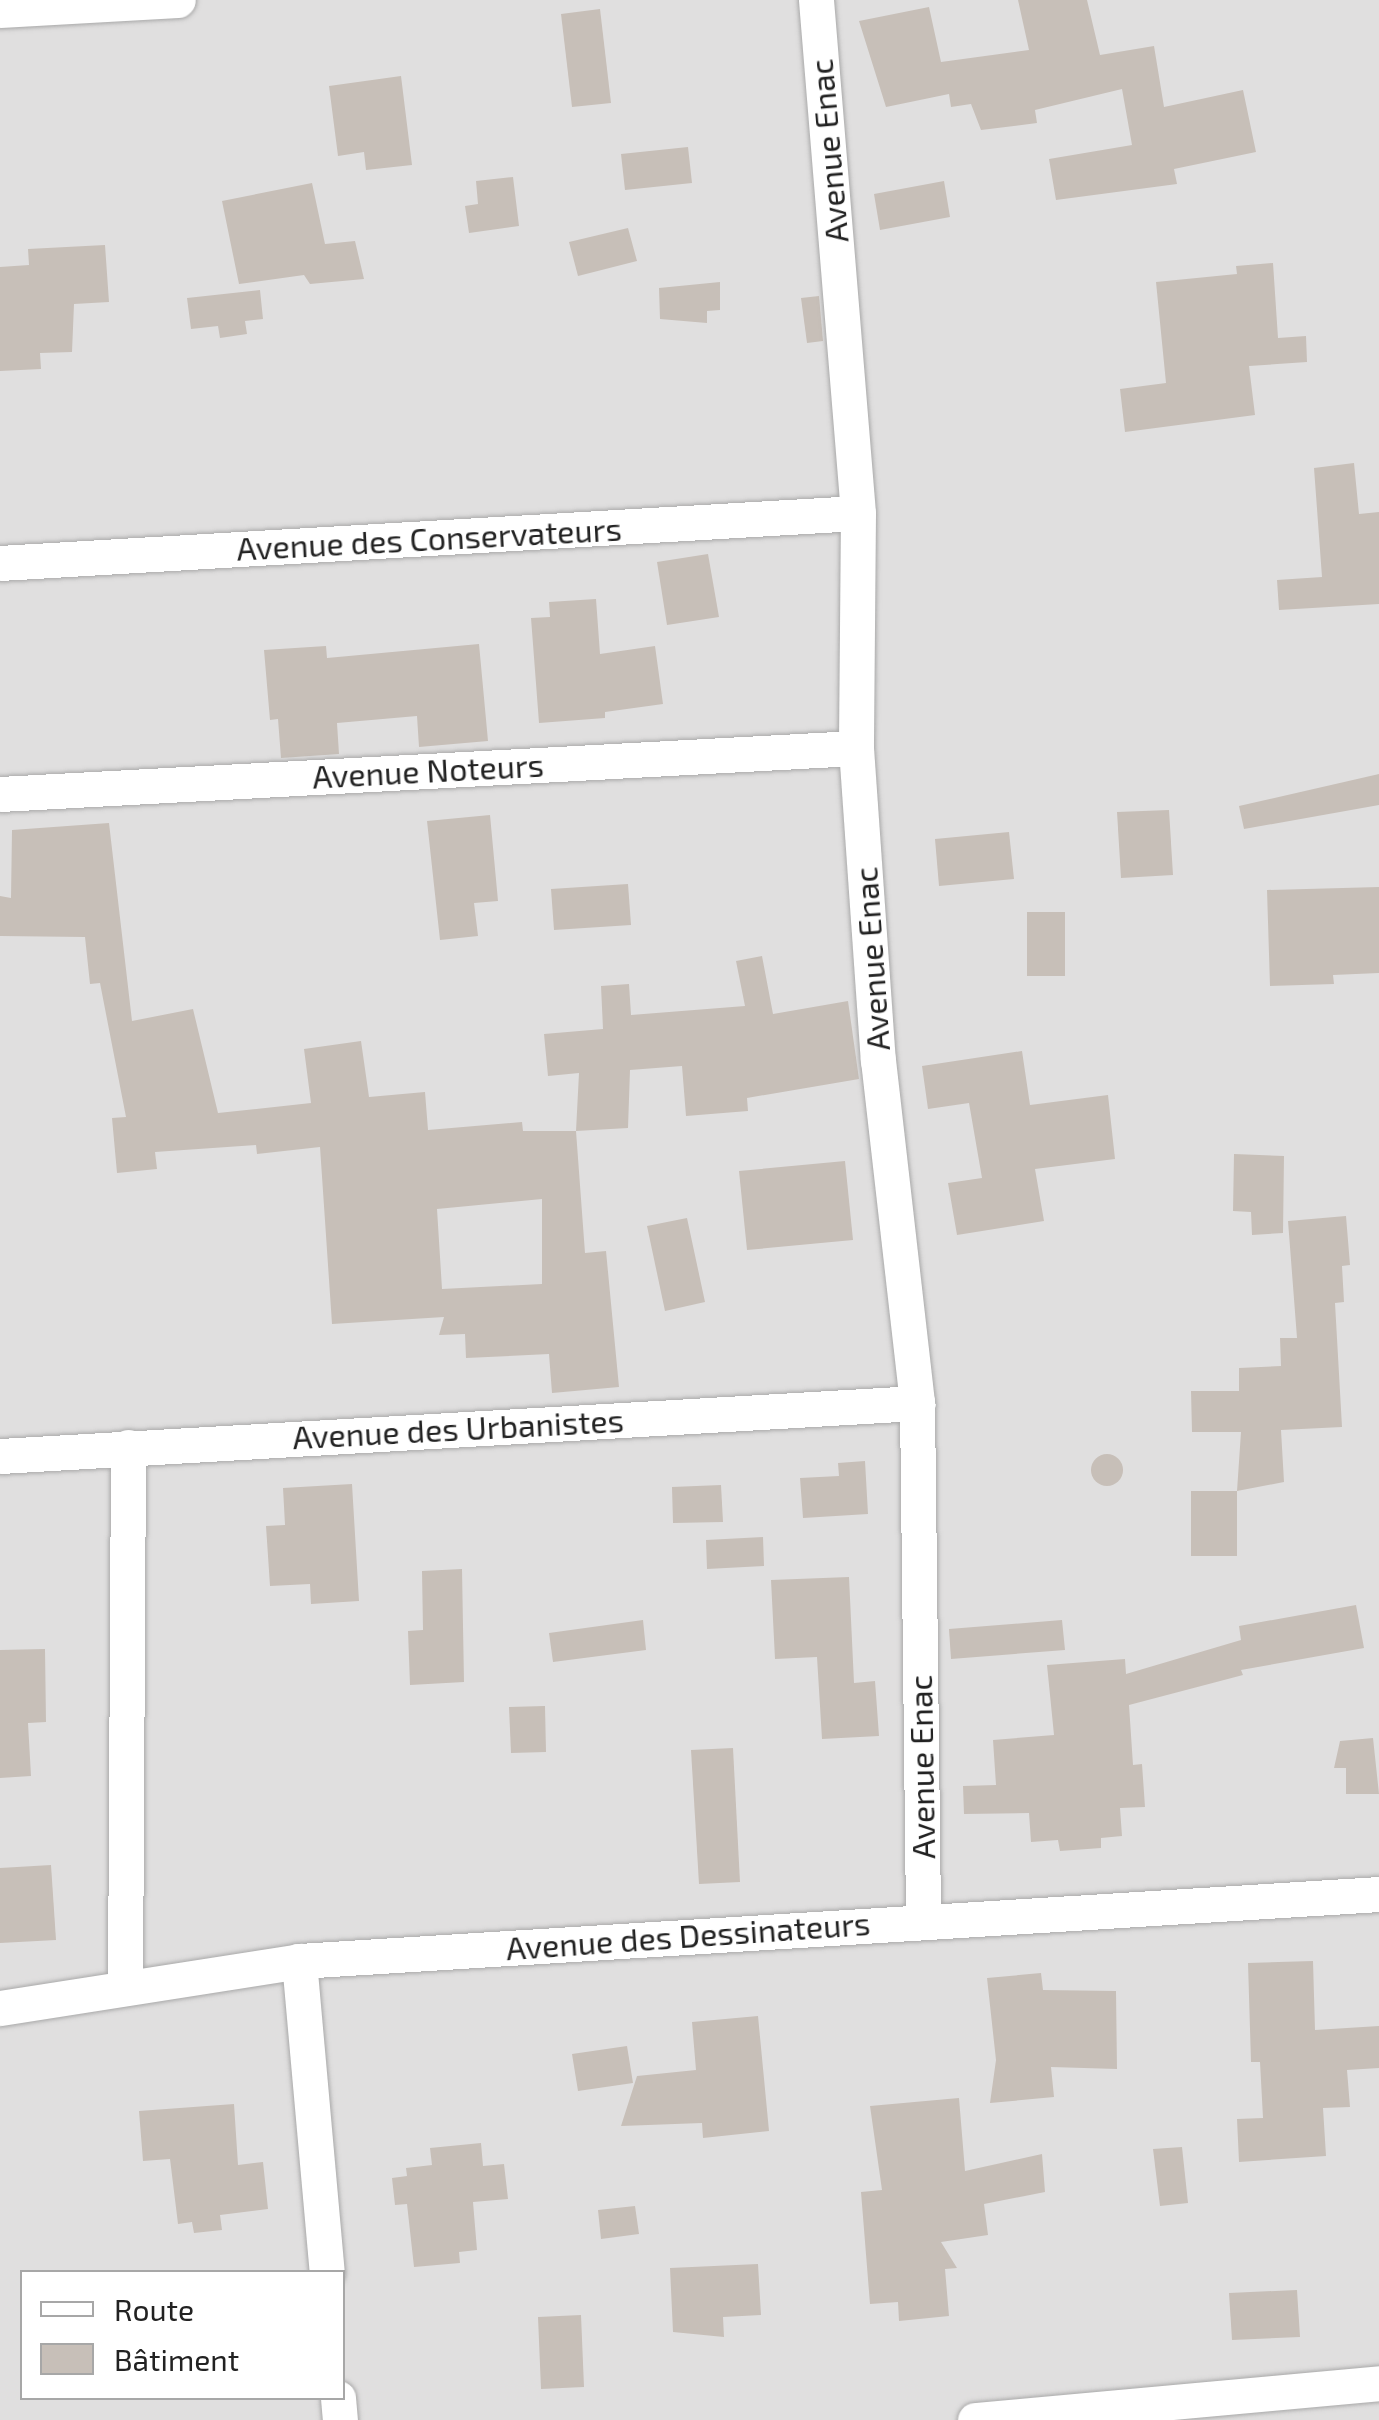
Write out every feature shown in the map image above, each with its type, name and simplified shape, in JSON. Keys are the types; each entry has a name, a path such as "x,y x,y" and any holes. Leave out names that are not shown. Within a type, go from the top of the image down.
{"street":[{"path":"0,10 178,0"},
{"name":"Avenue Enac","path":"816,0 858,513 856,748 878,1060 916,1403 924,1918"},
{"name":"Avenue des Conservateurs","path":"0,562 858,513"},
{"name":"Avenue Noteurs","path":"0,794 856,748"},
{"name":"Avenue des Urbanistes","path":"0,1456 916,1403"},
{"path":"125,1988 128,1447"},
{"name":"Avenue des Dessinateurs","path":"0,2008 299,1961 924,1918 1379,1894"},
{"path":"299,1961 327,2270"},
{"path":"975,2420 1379,2383"}],"shaded area":[{"path":"0,0 1379,0 1379,2420 0,2420"}],"building":[{"path":"1018,0 1087,0 1100,55 1154,46 1164,107 1243,90 1256,152 1174,169 1177,184 1056,200 1049,159 1132,145 1122,89 1035,110 1037,123 981,130 971,104 951,107 949,94 886,107 859,21 929,7 941,62 1029,50"},
{"path":"600,9 611,103 572,107 561,14"},
{"path":"401,76 412,165 366,170 364,152 338,156 329,86"},
{"path":"688,147 692,183 625,190 621,154"},
{"path":"513,177 519,226 469,233 465,206 478,204 476,181"},
{"path":"944,181 950,217 880,230 874,194"},
{"path":"312,183 325,244 355,241 364,279 310,284 304,275 239,284 222,201"},
{"path":"628,228 637,261 578,276 569,242"},
{"path":"105,245 109,302 74,304 72,352 40,353 41,369 0,371 0,267 29,265 28,249"},
{"path":"1273,263 1278,338 1306,336 1307,362 1249,366 1255,415 1125,432 1120,389 1166,383 1156,282 1237,274 1236,266"},
{"path":"720,282 720,310 707,311 707,323 660,319 659,288"},
{"path":"260,290 263,319 245,321 247,334 220,338 218,326 191,329 187,298"},
{"path":"819,296 823,341 807,343 801,298"},
{"path":"1354,463 1359,514 1379,512 1379,604 1279,610 1277,580 1322,577 1314,468"},
{"path":"708,554 719,617 667,625 657,562"},
{"path":"596,599 600,654 655,646 663,704 605,712 605,718 539,723 531,618 550,617 549,602"},
{"path":"479,644 488,741 419,747 417,716 337,723 339,754 281,758 278,719 270,720 264,650 326,646 327,658"},
{"path":"1379,774 1379,805 1244,829 1239,806"},
{"path":"1169,810 1173,875 1121,878 1117,812"},
{"path":"490,815 498,901 474,903 478,936 440,940 427,821"},
{"path":"109,823 132,1021 193,1009 218,1113 311,1103 304,1049 361,1041 369,1097 425,1092 428,1130 522,1122 523,1131 576,1131 585,1253 606,1251 619,1387 552,1393 549,1354 466,1358 465,1334 439,1335 444,1317 332,1324 320,1147 257,1154 256,1145 155,1152 157,1169 117,1173 112,1118 126,1117 100,983 90,984 85,937 0,936 0,896 11,898 12,830","holes":["542,1199 542,1284 442,1289 437,1209"]},
{"path":"1009,832 1014,879 939,886 935,839"},
{"path":"628,884 631,925 554,930 551,889"},
{"path":"1379,887 1379,973 1333,975 1334,984 1270,986 1267,890"},
{"path":"1027,912 1065,912 1065,976 1027,976"},
{"path":"762,956 773,1014 848,1001 859,1079 747,1098 748,1111 686,1116 682,1066 630,1070 628,1128 576,1131 579,1073 548,1076 544,1034 603,1029 601,986 629,984 631,1015 745,1006 736,961"},
{"path":"1022,1051 1030,1105 1108,1095 1115,1159 1035,1169 1044,1221 957,1235 948,1183 982,1178 969,1103 928,1109 922,1066"},
{"path":"1234,1154 1284,1156 1283,1233 1252,1235 1251,1212 1233,1211"},
{"path":"845,1161 853,1240 747,1250 739,1171"},
{"path":"1346,1216 1350,1265 1342,1266 1344,1302 1335,1303 1342,1427 1281,1430 1284,1482 1237,1491 1241,1432 1192,1432 1191,1391 1239,1391 1239,1368 1281,1366 1280,1338 1297,1338 1288,1221"},
{"path":"687,1218 705,1302 665,1311 647,1226"},
{"path":"1107,1454 1118,1459 1123,1470 1118,1481 1107,1486 1096,1481 1091,1470 1096,1459"},
{"path":"865,1461 868,1514 803,1518 800,1478 839,1476 838,1463"},
{"path":"352,1484 359,1601 311,1604 310,1584 270,1586 266,1526 285,1525 283,1488"},
{"path":"721,1485 723,1522 673,1523 672,1487"},
{"path":"1191,1491 1237,1491 1237,1556 1191,1556"},
{"path":"763,1537 764,1566 707,1569 706,1540"},
{"path":"462,1569 464,1682 410,1685 408,1631 423,1630 422,1571"},
{"path":"849,1577 854,1683 875,1681 879,1736 822,1739 817,1657 775,1659 771,1580"},
{"path":"1356,1605 1364,1648 1241,1670 1243,1675 1129,1705 1133,1765 1142,1764 1145,1807 1120,1808 1122,1836 1101,1838 1101,1848 1060,1851 1058,1840 1031,1842 1029,1813 964,1814 963,1786 996,1785 993,1740 1054,1735 1047,1665 1125,1659 1126,1674 1241,1640 1239,1626"},
{"path":"643,1620 646,1650 553,1662 549,1633"},
{"path":"1062,1620 1065,1650 951,1659 949,1629"},
{"path":"45,1649 46,1722 28,1723 31,1776 0,1778 0,1650"},
{"path":"545,1706 546,1752 511,1753 509,1707"},
{"path":"1373,1738 1379,1794 1346,1794 1346,1768 1334,1768 1340,1741"},
{"path":"733,1748 740,1882 699,1884 691,1750"},
{"path":"51,1865 56,1940 0,1943 0,1868"},
{"path":"1313,1961 1315,2030 1379,2026 1379,2068 1347,2070 1350,2107 1323,2108 1326,2156 1239,2162 1237,2119 1263,2118 1260,2062 1251,2062 1248,1963"},
{"path":"1041,1973 1043,1990 1116,1991 1117,2069 1051,2067 1054,2097 990,2103 996,2060 987,1978"},
{"path":"758,2016 769,2131 703,2138 702,2123 621,2126 637,2076 696,2070 692,2022"},
{"path":"627,2046 633,2083 578,2091 572,2054"},
{"path":"959,2098 965,2171 1042,2154 1045,2192 984,2204 988,2235 941,2242 957,2268 945,2269 949,2316 899,2321 898,2302 870,2304 861,2192 882,2190 870,2106"},
{"path":"234,2104 238,2165 263,2162 268,2209 220,2215 222,2230 194,2233 192,2222 178,2224 170,2159 143,2161 139,2111"},
{"path":"481,2143 483,2166 504,2164 508,2199 473,2202 477,2250 459,2252 460,2263 414,2267 407,2204 395,2205 392,2178 407,2176 406,2168 432,2165 430,2148"},
{"path":"1182,2147 1188,2203 1160,2206 1153,2149"},
{"path":"635,2206 639,2234 601,2239 598,2210"},
{"path":"758,2264 761,2315 723,2317 724,2337 673,2332 670,2268"},
{"path":"1297,2290 1300,2337 1232,2340 1229,2293"},
{"path":"581,2315 584,2387 541,2389 538,2317"}]}
